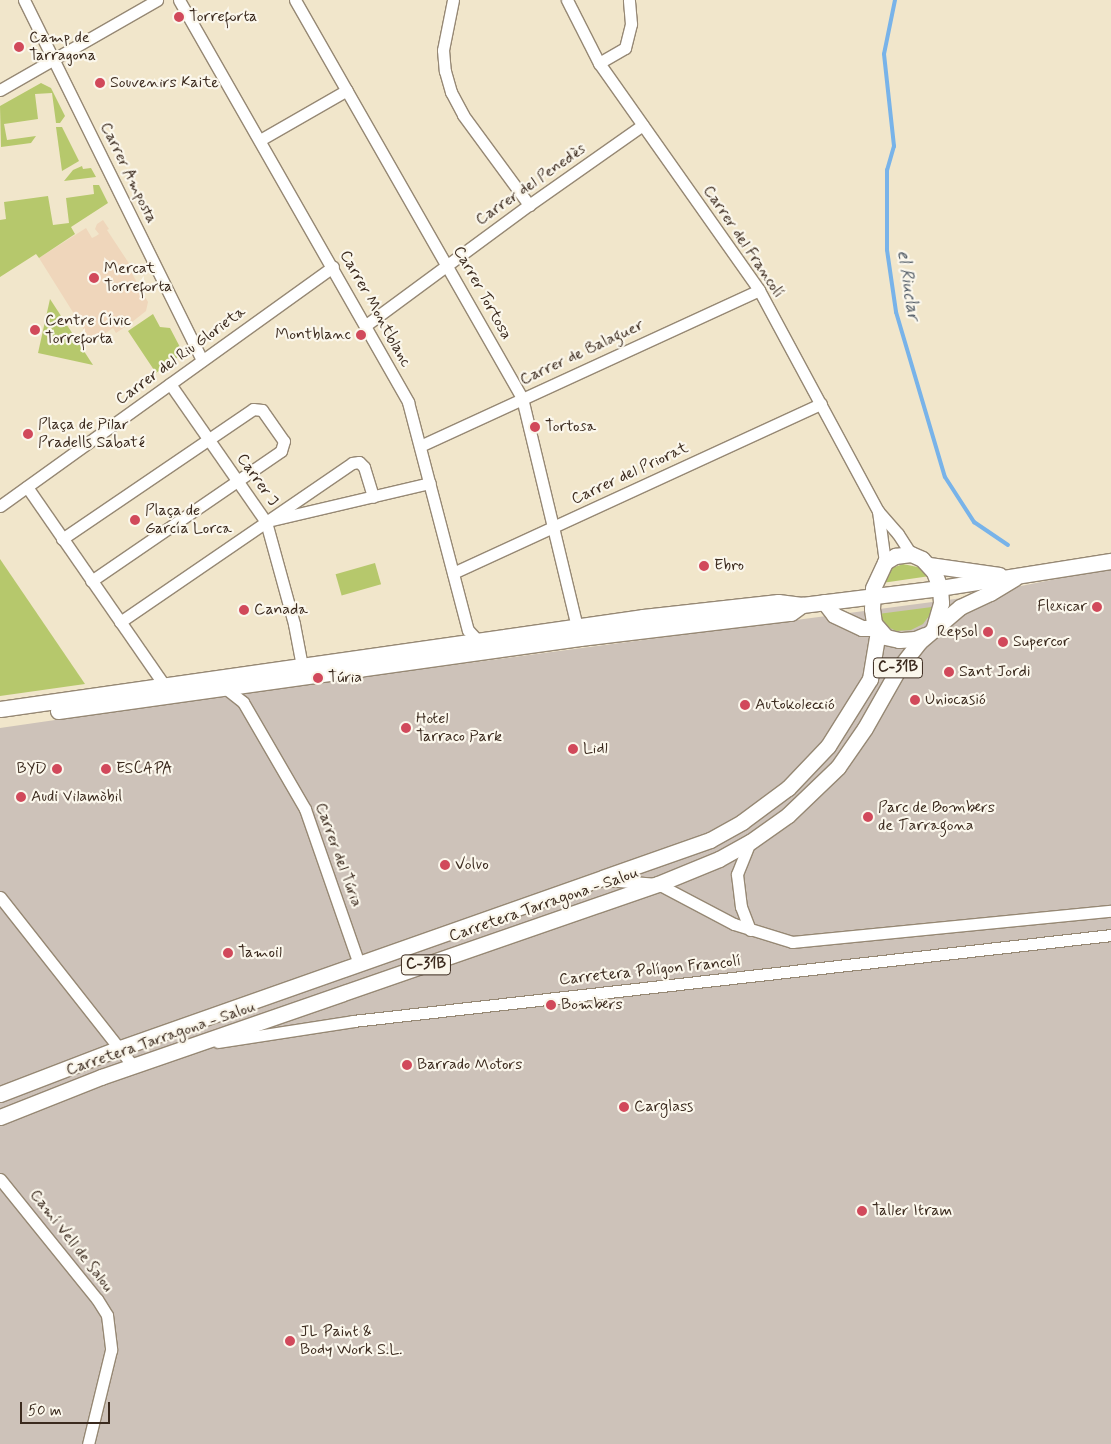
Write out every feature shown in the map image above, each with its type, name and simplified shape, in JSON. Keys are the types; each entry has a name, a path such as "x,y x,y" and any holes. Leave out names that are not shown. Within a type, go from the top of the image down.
{"main road":[{"path":"831,602 834,615 872,629 886,637 899,640 915,639 931,631 939,614 940,588 938,579 929,565 911,554 895,556 885,562"},
{"path":"0,709 577,627 778,602 802,605 872,597 1015,578 1111,561"},
{"name":"Carretera Tarragona - Salou","path":"0,1094 120,1048 710,840 742,822 788,788 828,746 870,680 875,655 872,629 872,597 876,579 885,562"},
{"path":"929,565 1015,578"},
{"name":"Carretera Tarragona - Salou","path":"0,1117 133,1066 658,884 719,859 750,842 788,815 838,767 865,728 898,668 931,631 960,607 990,593 1015,578"},
{"path":"831,602 876,579"},
{"path":"0,719 683,624 785,614 802,605"}],"street":[{"name":"Carrer Amposta","path":"24,0 202,360"},
{"path":"0,90 157,0"},
{"name":"Carrer Montblanc","path":"179,0 366,325 408,402 468,630 476,641 491,651"},
{"name":"Carrer Tortosa","path":"295,0 522,398 577,627"},
{"path":"453,0 443,50 445,71 451,92 463,115 529,205"},
{"name":"Carrer del Francolí","path":"567,0 599,63 759,290 878,511 898,534 911,554"},
{"path":"599,63 625,48 631,24 629,0"},
{"path":"260,140 347,90"},
{"name":"Carrer del Penedès","path":"366,325 529,205 643,125"},
{"name":"Carrer del Riu Glorieta","path":"0,506 333,268"},
{"name":"Carrer de Balaguer","path":"420,446 759,290"},
{"name":"Carrer J","path":"170,384 266,522 294,624 302,666"},
{"name":"Carrer del Priorat","path":"453,573 821,404"},
{"path":"62,539 253,409 262,410 284,441 281,451 91,581"},
{"path":"120,622 352,463 359,462 364,466 372,497"},
{"path":"266,522 430,483"},
{"path":"27,486 164,685"},
{"name":"Carrer del Francolí","path":"878,511 885,562"},
{"name":"Carrer del Túria","path":"225,688 243,702 305,809 359,964"},
{"path":"750,842 737,874 741,907 750,930"},
{"path":"597,880 624,880 658,884"},
{"name":"Carretera Polígon Francolí","path":"658,884 734,924 792,942 1111,911"},
{"path":"0,897 133,1066"},
{"name":"Carretera Polígon Francolí","path":"194,1045 353,1021 1111,935"},
{"name":"Camí Vell de Salou","path":"0,1179 97,1299 107,1315 111,1350 88,1444"}],"shaded area":[{"name":"Mercat Torreforta","path":"103,220 109,229 107,230 132,268 130,270 148,302 146,311 116,333 113,328 94,341 91,341 39,258 86,228 92,238 96,236 99,234 95,229 97,224"},
{"path":"1111,568 1111,1444 0,1444 0,728 248,692 955,599"}],"green space":[{"path":"41,83 51,88 65,116 60,123 56,123 52,93 35,94 38,119 4,124 7,140 36,136 31,143 1,147 0,106"},
{"path":"56,127 62,127 79,161 62,171"},
{"path":"82,166 83,169 91,168 96,177 64,181 73,170"},
{"path":"93,185 99,185 108,203 71,227 75,234 39,258 36,254 0,277 0,220 6,219 4,202 48,196 53,225 69,223 66,198 94,194"},
{"path":"50,299 93,365 38,353"},
{"path":"153,314 160,327 170,328 181,349 178,357 156,373 128,331"},
{"path":"0,559 85,684 0,696"},
{"path":"375,563 381,584 342,595 336,574"},
{"path":"903,564 922,568 930,576 882,583 892,568"},
{"path":"932,607 929,616 923,624 911,630 896,631 884,625 878,614"}],"waterway":[{"name":"el Riuclar","path":"895,0 884,54 894,146 887,170 887,250 896,312 945,477 974,522 1008,545"}],"place":[{"name":"Torreforta","path":"179,17"},
{"name":"Camp de Tarragona","path":"19,47"},
{"name":"Souvenirs Kaite","path":"100,83"},
{"name":"Mercat Torreforta","path":"94,278"},
{"name":"Centre Cívic Torreforta","path":"35,330"},
{"name":"Montblanc","path":"361,335"},
{"name":"Tortosa","path":"535,427"},
{"name":"Plaça de Pilar Pradells Sabaté","path":"28,434"},
{"name":"Plaça de García Lorca","path":"135,520"},
{"name":"Ebro","path":"704,566"},
{"name":"Flexicar","path":"1097,607"},
{"name":"Canada","path":"244,610"},
{"name":"Repsol","path":"988,632"},
{"name":"Supercor","path":"1003,642"},
{"name":"Sant Jordi","path":"949,672"},
{"name":"Túria","path":"318,678"},
{"name":"Uniocasió","path":"915,700"},
{"name":"Autokolecció","path":"745,705"},
{"name":"Hotel Tarraco Park","path":"406,728"},
{"name":"Lidl","path":"573,749"},
{"name":"BYD","path":"57,769"},
{"name":"ESCAPA","path":"106,769"},
{"name":"Audi Vilamòbil","path":"21,797"},
{"name":"Parc de Bombers de Tarragona","path":"868,817"},
{"name":"Volvo","path":"445,865"},
{"name":"Tamoil","path":"228,953"},
{"name":"Bombers","path":"551,1005"},
{"name":"Barrado Motors","path":"407,1065"},
{"name":"Carglass","path":"624,1107"},
{"name":"Taller Itram","path":"862,1211"},
{"name":"JL Paint & Body Work S.L.","path":"290,1341"}]}
